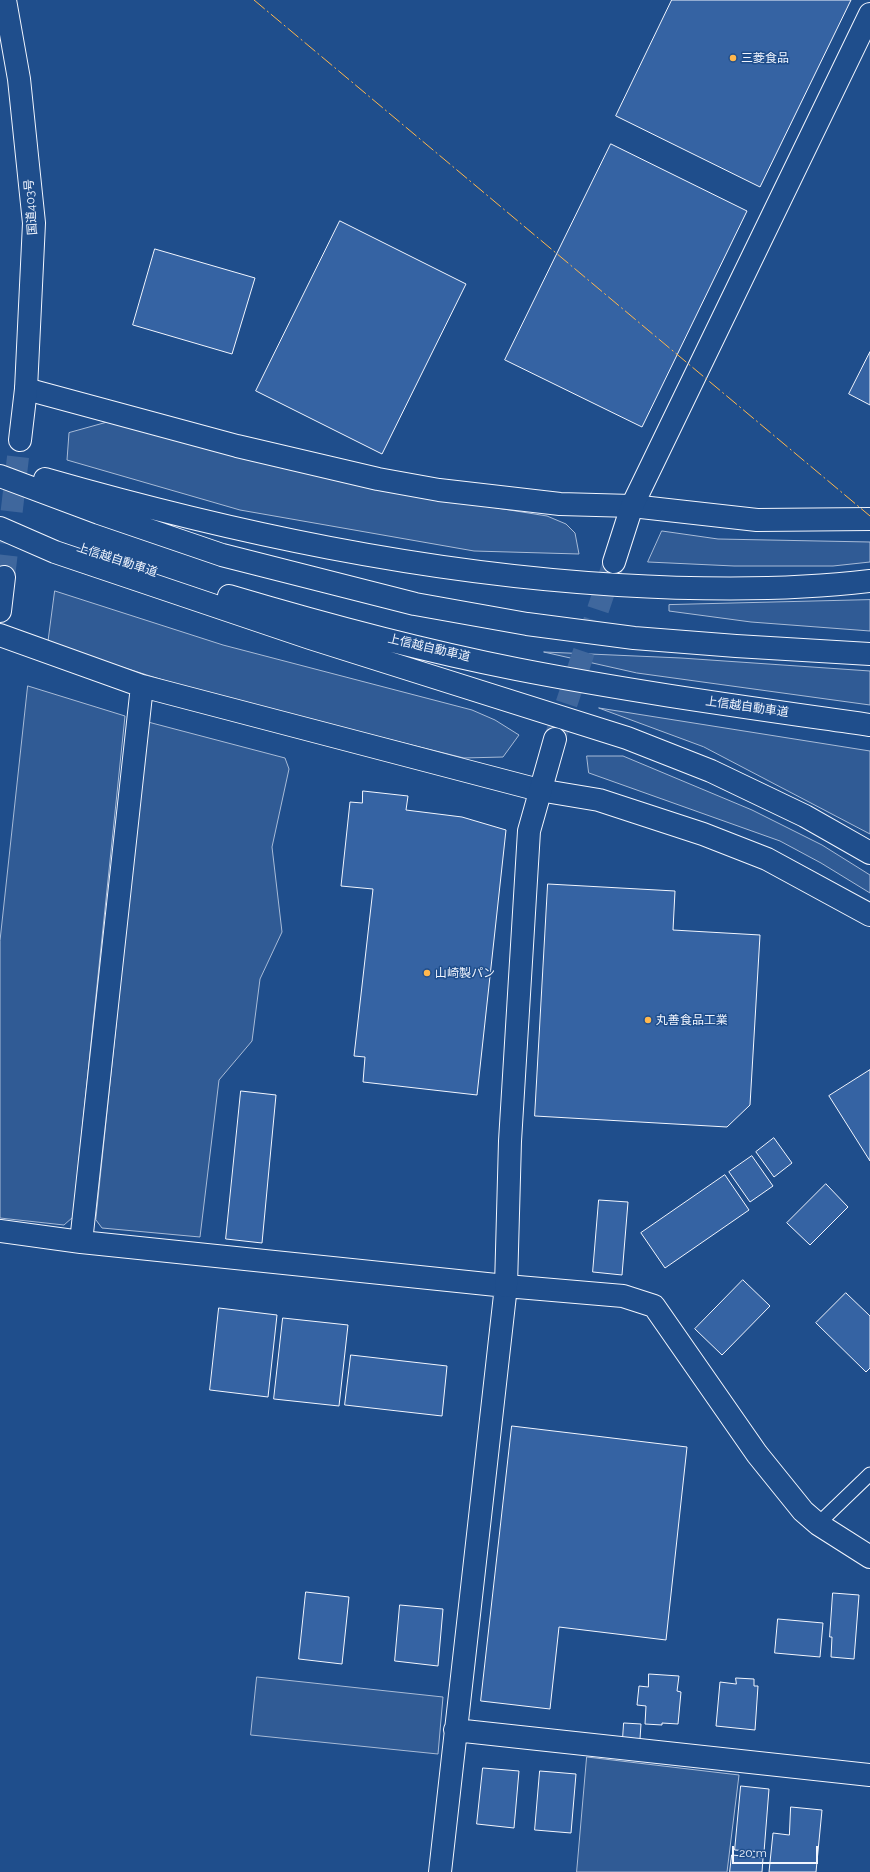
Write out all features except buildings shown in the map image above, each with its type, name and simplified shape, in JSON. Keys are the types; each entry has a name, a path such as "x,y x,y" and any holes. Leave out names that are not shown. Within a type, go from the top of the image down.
{"main road":[{"name":"国道403号","path":"5,0 19,79 34,223 26,389 20,440"},
{"path":"614,562 632,506 870,14"},
{"path":"26,389 237,446 378,479 439,490 560,504 632,506 757,520 870,519"},
{"path":"0,465 135,504 246,532 364,555 470,571 564,582 667,588 836,585 870,580"},
{"path":"0,476 99,513 222,555 414,604 526,624 634,638 870,654"},
{"name":"上信越自動車道","path":"0,520 119,562 254,603 388,639 515,668 628,689 870,725"},
{"path":"0,528 55,552 302,636 627,738 711,771 798,813 870,853"},
{"path":"0,611 4,577"},
{"path":"0,635 142,686 539,790 599,800 702,834 767,859 870,915"},
{"path":"80,1242 142,686"},
{"path":"440,1872 506,1286 510,1141 529,831 539,790 555,739"},
{"path":"0,1231 80,1242 506,1286 623,1296 654,1306 757,1454 803,1511 818,1524 870,1558"},
{"path":"455,1730 870,1775"}],"lane":[{"path":"818,1524 870,1474"}],"shaded area":[{"path":"108,422 372,488 547,516 566,524 575,533 579,554 474,551 240,510 67,460 69,433"},
{"path":"662,531 718,539 870,542 870,562 833,566 734,566 648,562"},
{"path":"55,591 223,645 472,710 495,720 519,735 503,757 464,758 211,695 48,644"},
{"path":"870,600 870,631 751,622 669,611 669,605"},
{"path":"544,652 681,658 870,671 870,705 637,673"},
{"path":"28,686 125,716 73,1217 64,1225 0,1218 0,941"},
{"path":"599,708 870,751 870,834 704,747"},
{"path":"148,722 285,758 289,769 272,847 282,932 260,979 252,1041 219,1080 200,1237 102,1228 96,1220"},
{"path":"587,756 623,756 752,810 822,845 870,875 870,893 821,863 780,841 589,773"},
{"path":"257,1677 443,1697 438,1754 251,1735"},
{"path":"587,1757 739,1775 727,1872 577,1872"}],"tunnel":[{"path":"4,577 20,440"},
{"path":"556,735 614,562"}],"power":[{"path":"254,0 870,516"}],"place":[{"name":"三菱食品","path":"733,58"},
{"name":"山崎製パン","path":"427,973"},
{"name":"丸善食品工業","path":"648,1020"}]}
